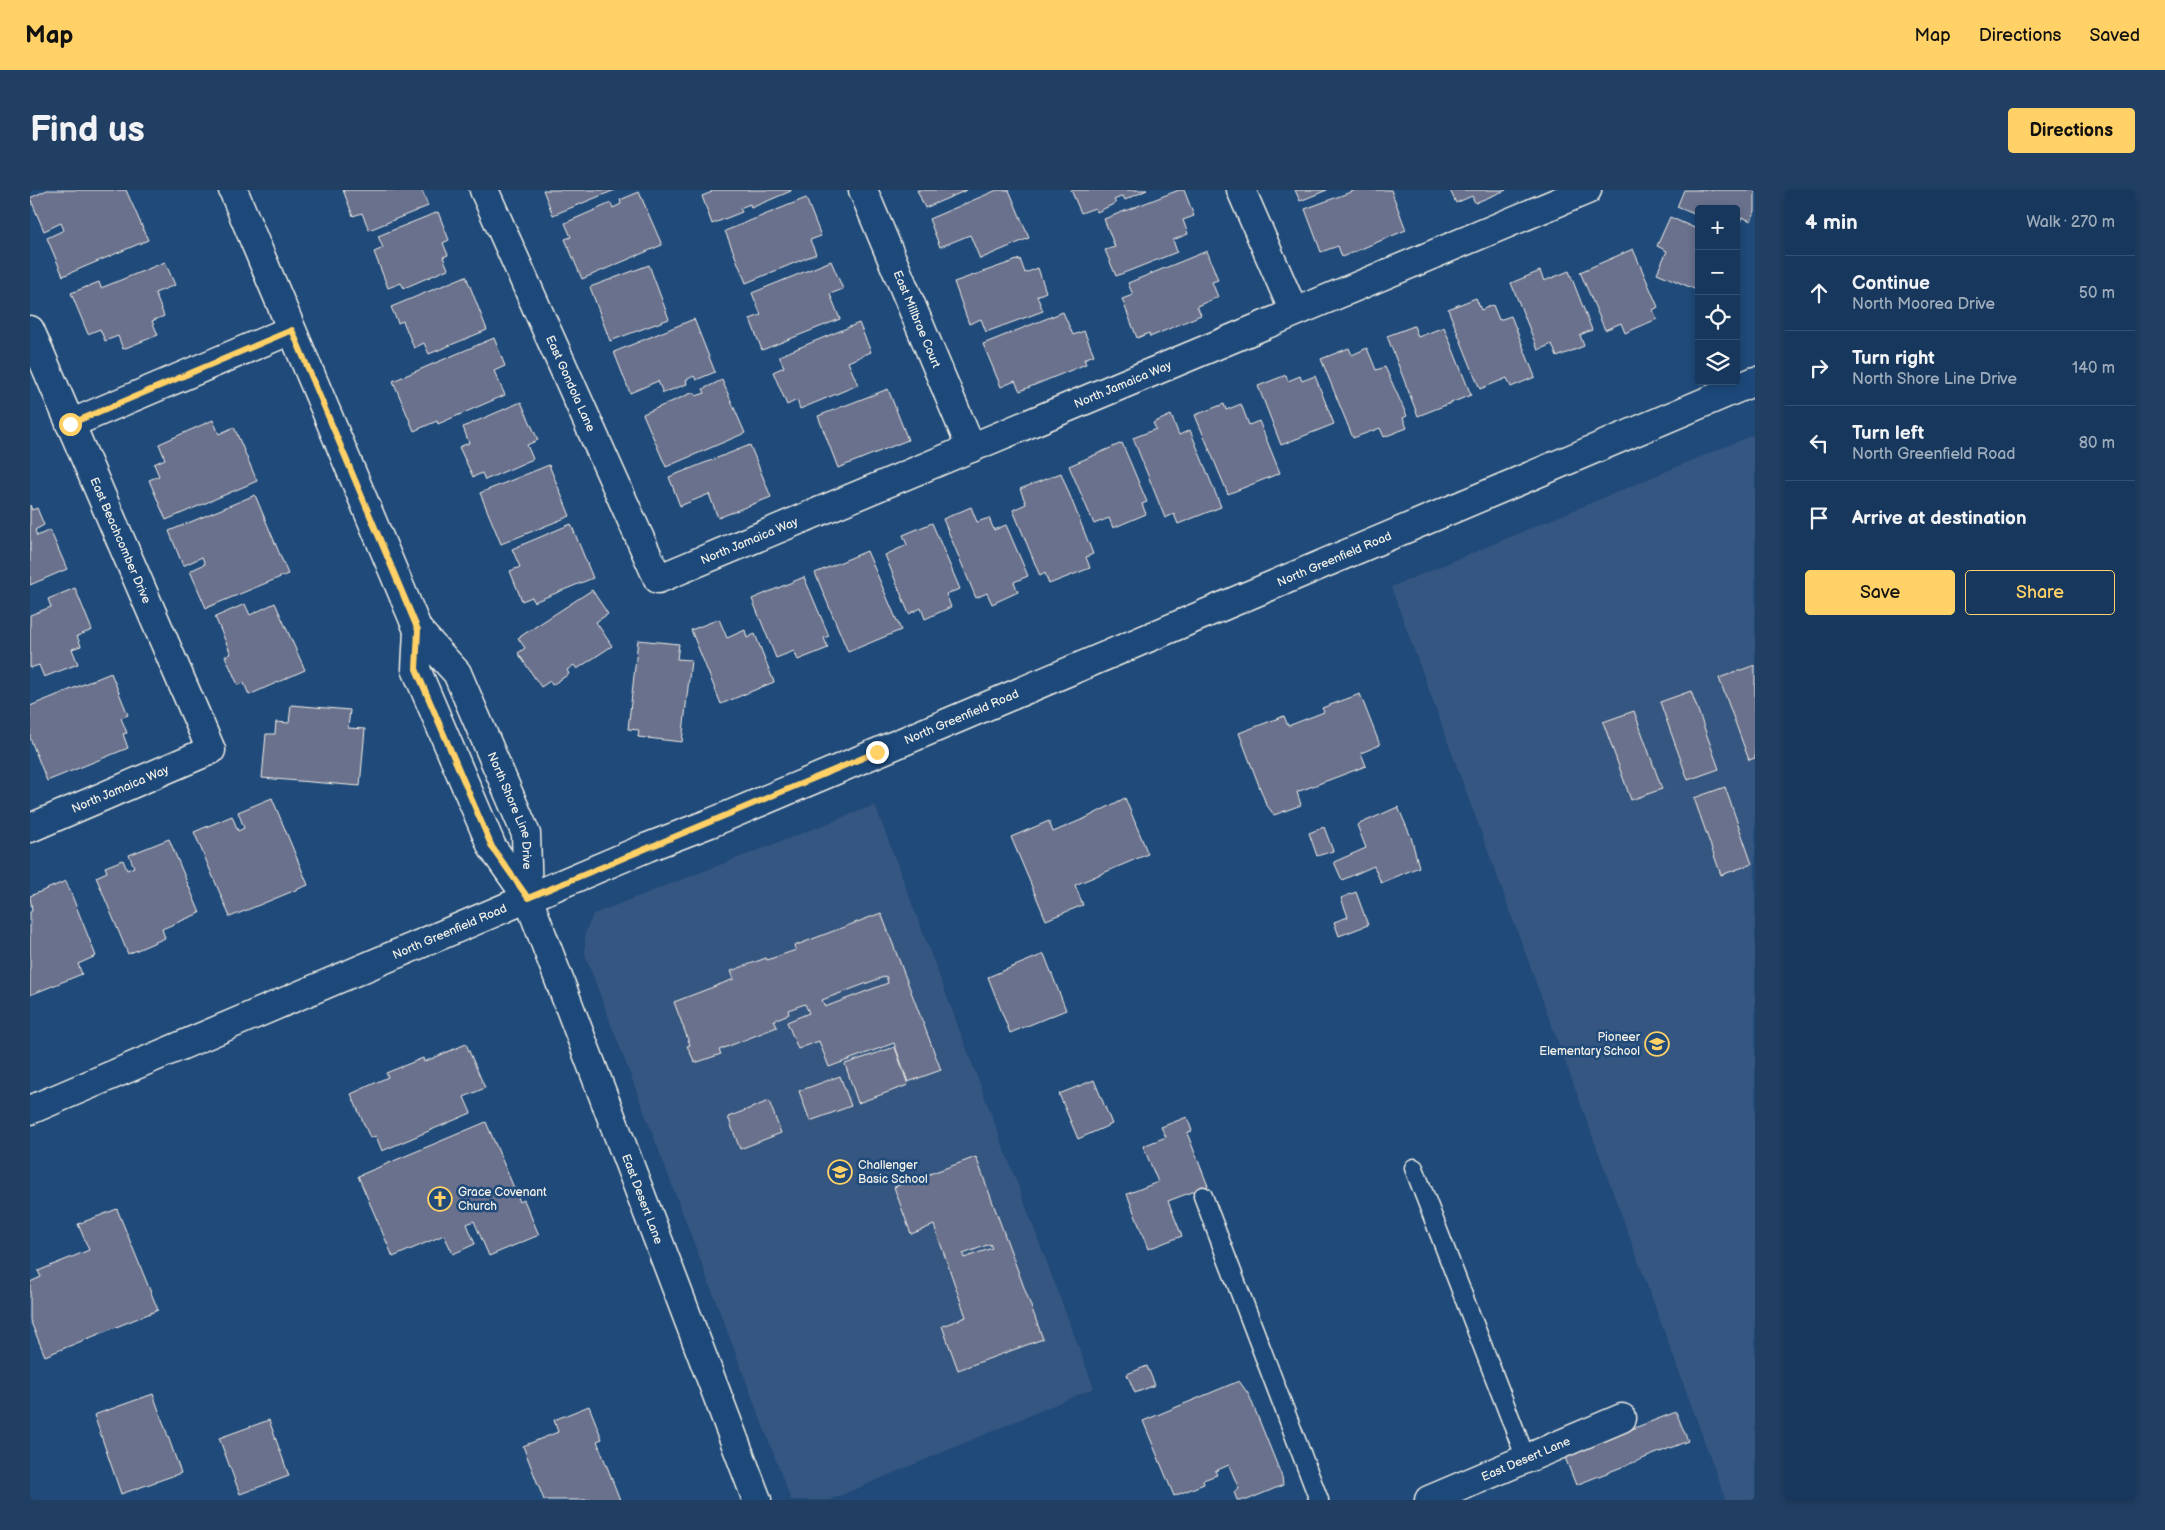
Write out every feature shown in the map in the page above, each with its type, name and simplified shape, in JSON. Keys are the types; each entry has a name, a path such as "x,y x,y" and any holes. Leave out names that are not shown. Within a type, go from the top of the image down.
{"street":[{"name":"North Shore Line Drive","path":"233,190 418,630 457,673 526,834 528,898"},
{"name":"East Gondola Lane","path":"484,190 658,579"},
{"name":"East Millbrae Court","path":"863,190 971,448"},
{"path":"1241,190 1294,312"},
{"name":"North Jamaica Way","path":"658,579 1587,190"},
{"name":"East Beachcomber Drive","path":"30,330 211,750"},
{"path":"70,424 292,330"},
{"name":"North Greenfield Road","path":"30,1110 1755,381"},
{"name":"North Shore Line Drive","path":"418,630 416,669 492,847 528,898"},
{"name":"North Jamaica Way","path":"30,828 211,750"},
{"name":"East Desert Lane","path":"528,898 757,1500"},
{"name":"East Desert Lane","path":"1429,1500 1622,1418"}],"lane":[{"path":"1414,1168 1526,1459"},
{"path":"1203,1196 1319,1500"}],"shaded area":[{"name":"Pioneer Elementary School","path":"1755,434 1755,1500 1726,1500 1391,587"},
{"name":"Challenger Basic School","path":"875,805 1094,1388 830,1500 791,1500 585,955 585,933 593,914"}],"building":[{"path":"47,190 126,190 148,240 63,276 47,238 64,230 61,223 44,231 30,198"},
{"path":"343,190 422,190 428,206 369,230 362,213 353,216"},
{"path":"543,190 615,190 553,215"},
{"path":"711,190 791,191 751,208 750,204 740,208 742,212 712,224 702,196 712,192"},
{"path":"917,190 967,190 925,208"},
{"path":"997,190 1009,190 1029,238 980,259 970,235 940,247 929,219"},
{"path":"1071,190 1147,190 1125,200 1123,196 1114,200 1116,203 1097,212 1095,208 1081,213"},
{"path":"1179,190 1184,190 1194,216 1183,220 1188,234 1173,240 1177,252 1116,276 1105,250 1115,247 1104,219"},
{"path":"1295,190 1327,190 1300,201"},
{"path":"1356,190 1391,190 1406,230 1342,257 1338,246 1321,252 1305,209"},
{"path":"1450,190 1506,190 1475,203 1472,196 1456,203"},
{"path":"1684,190 1755,190 1755,211 1751,221 1742,217 1740,222 1740,205 1695,205 1695,214 1677,207"},
{"path":"639,192 662,245 582,279 565,239 571,237 565,223 611,203 613,208 621,204 620,200"},
{"path":"806,198 821,236 810,240 816,254 746,283 725,231"},
{"path":"438,212 449,240 443,243 448,255 443,257 448,269 404,288 401,283 388,288 374,252 383,248 378,236"},
{"path":"1670,217 1695,228 1695,289 1657,273 1667,251 1657,246"},
{"path":"1633,249 1658,307 1653,310 1657,319 1625,333 1621,323 1605,330 1580,272"},
{"path":"1207,251 1218,280 1212,282 1218,297 1197,306 1201,315 1150,337 1149,333 1137,338 1122,299 1133,295 1128,283"},
{"path":"1020,259 1025,273 1038,268 1046,292 1037,296 1043,311 986,332 981,319 969,324 954,282"},
{"path":"831,261 843,289 830,294 840,319 762,350 750,319 761,315 752,293"},
{"path":"165,262 175,285 155,293 164,316 152,321 158,335 123,349 118,336 105,341 100,329 88,334 71,293 99,282 101,288"},
{"path":"649,265 669,319 610,341 590,287"},
{"path":"1540,271 1544,281 1569,271 1592,330 1580,335 1584,346 1557,357 1552,344 1538,350 1511,283"},
{"path":"466,276 487,330 429,354 424,343 414,348 403,321 398,323 391,307"},
{"path":"1476,298 1481,310 1493,305 1499,320 1511,316 1535,377 1511,387 1507,378 1480,389 1448,309"},
{"path":"1063,312 1073,335 1084,331 1094,355 1084,359 1086,364 1020,391 1015,381 1001,387 983,344"},
{"path":"694,319 715,372 696,380 694,376 686,380 687,384 663,393 658,381 630,393 614,352"},
{"path":"859,323 871,352 848,362 858,385 800,409 797,400 787,405 773,372 784,367 779,356"},
{"path":"1414,326 1418,337 1444,327 1471,395 1418,416 1387,336"},
{"path":"494,338 505,366 494,371 505,395 438,424 437,421 414,431 393,381"},
{"path":"1349,348 1352,355 1367,348 1376,370 1385,367 1407,416 1403,418 1407,428 1384,437 1380,428 1353,438 1321,359"},
{"path":"1286,375 1288,381 1300,376 1302,381 1315,376 1334,424 1281,445 1258,386"},
{"path":"722,380 745,433 666,467 643,414 694,392 696,396 705,393 703,389"},
{"path":"888,389 908,440 838,468 818,416"},
{"path":"521,402 538,440 527,445 533,459 485,480 482,473 473,477 459,447 469,443 463,427"},
{"path":"1224,404 1226,410 1241,404 1249,425 1259,421 1280,473 1228,494 1195,415"},
{"path":"1171,415 1179,435 1190,430 1221,507 1178,524 1174,514 1165,518 1133,438 1156,429 1153,423"},
{"path":"213,420 219,434 234,427 257,481 166,520 149,480 159,476 154,464 165,459 159,444"},
{"path":"1122,443 1147,502 1142,504 1146,514 1113,528 1109,518 1094,524 1069,466"},
{"path":"750,445 771,497 718,518 709,494 680,506 669,477"},
{"path":"549,465 570,516 501,544 480,493"},
{"path":"1061,473 1093,554 1086,557 1090,568 1049,584 1045,573 1040,576 1013,510 1026,504 1020,489"},
{"path":"255,495 288,574 206,608 190,571 205,564 202,557 183,566 169,531"},
{"path":"30,505 32,510 37,508 44,525 35,530 37,536 50,530 67,569 30,585"},
{"path":"971,507 977,522 989,518 994,530 1006,525 1028,576 1014,582 1018,592 992,604 987,593 976,598 943,519"},
{"path":"932,523 960,589 946,594 951,607 925,619 921,608 909,614 885,555 907,545 903,535"},
{"path":"571,524 593,578 534,602 532,597 522,601 510,571 520,567 512,549"},
{"path":"867,551 901,630 848,652 815,573"},
{"path":"804,577 829,636 824,638 828,648 798,660 794,651 776,658 752,599"},
{"path":"75,588 92,630 77,636 81,646 72,649 78,664 44,677 39,665 30,668 30,615 51,607 48,599"},
{"path":"592,590 608,614 596,622 612,646 577,669 574,665 567,670 569,674 552,685 550,681 541,687 518,653 525,648 518,638"},
{"path":"275,603 305,670 249,695 244,683 238,685 225,656 231,654 215,617 245,604 250,615"},
{"path":"719,619 727,638 745,630 747,638 755,634 774,682 721,704 691,630"},
{"path":"638,640 679,644 677,659 691,660 682,742 638,737 639,730 628,729"},
{"path":"1755,665 1755,758 1749,760 1719,678"},
{"path":"111,673 128,715 121,718 127,733 123,734 128,748 47,781 30,738 30,706"},
{"path":"1691,691 1719,769 1688,780 1660,702"},
{"path":"1360,694 1380,745 1361,753 1366,766 1297,792 1301,805 1274,815 1266,804 1239,733 1284,716 1288,726 1324,712 1322,708"},
{"path":"291,705 350,710 348,728 365,729 360,786 262,778 266,734 275,734 276,722 289,723"},
{"path":"1634,711 1662,789 1631,800 1603,722"},
{"path":"1725,787 1752,864 1721,875 1694,798"},
{"path":"272,798 308,885 230,917 194,832 232,816 238,831 244,828 238,812"},
{"path":"1125,798 1148,854 1075,885 1083,905 1046,920 1011,837 1049,821 1053,832"},
{"path":"1398,807 1411,837 1419,867 1381,883 1374,866 1342,880 1334,862 1366,848 1357,825"},
{"path":"1324,827 1333,851 1317,856 1309,833"},
{"path":"169,839 200,913 162,929 165,938 128,954 96,877 107,872 105,867 123,860 127,870 134,867 129,855"},
{"path":"66,881 96,956 78,964 82,974 30,995 30,912 32,911 30,896"},
{"path":"1356,892 1368,925 1339,936 1334,922 1348,917 1341,898"},
{"path":"881,913 941,1070 908,1082 894,1043 829,1067 819,1041 798,1049 787,1022 809,1013 805,1004 788,1010 789,1014 774,1020 777,1027 719,1050 721,1054 695,1063 687,1046 690,1045 674,1002 734,979 731,971 766,958 767,960 796,950 794,946","holes":["886,976 888,983 825,1007 822,1000"]},
{"path":"1044,954 1066,1010 1010,1033 988,977"},
{"path":"466,1044 485,1088 464,1097 471,1113 382,1151 376,1136 370,1138 351,1094 388,1077 386,1073 423,1058 424,1062"},
{"path":"895,1047 908,1085 858,1103 845,1064"},
{"path":"840,1076 851,1106 810,1121 799,1091"},
{"path":"1094,1080 1112,1124 1078,1139 1059,1094"},
{"path":"769,1101 781,1133 740,1149 728,1117"},
{"path":"1187,1117 1192,1131 1187,1133 1208,1186 1168,1201 1182,1236 1148,1249 1127,1194 1158,1182 1143,1146 1166,1137 1161,1127"},
{"name":"Grace Covenant Church","path":"486,1122 520,1202 524,1200 539,1235 489,1256 474,1221 467,1224 475,1244 453,1254 444,1235 393,1257 358,1176"},
{"path":"976,1157 1043,1339 958,1370 942,1326 966,1317 934,1225 911,1234 894,1187","holes":["990,1244 992,1248 964,1258 963,1254"]},
{"path":"117,1209 158,1310 45,1356 30,1320 30,1282 41,1277 38,1271 89,1250 78,1224"},
{"path":"1147,1366 1155,1385 1135,1393 1127,1374"},
{"path":"1239,1381 1249,1395 1282,1477 1283,1485 1247,1500 1237,1500 1234,1492 1239,1489 1229,1465 1215,1471 1217,1475 1203,1480 1204,1484 1174,1496 1143,1421"},
{"path":"153,1394 181,1473 121,1494 94,1415"},
{"path":"589,1406 602,1439 597,1441 620,1500 544,1500 523,1446 558,1432 554,1420"},
{"path":"1676,1412 1688,1441 1576,1485 1564,1455"},
{"path":"269,1420 289,1476 240,1494 219,1438"}],"place":[{"name":"Pioneer Elementary School","path":"1657,1044"},
{"name":"Challenger Basic School","path":"840,1172"},
{"name":"Grace Covenant Church","path":"440,1199"}],"route":[{"path":"70,424 292,330 418,630 416,669 492,847 528,898 877,752"}]}
